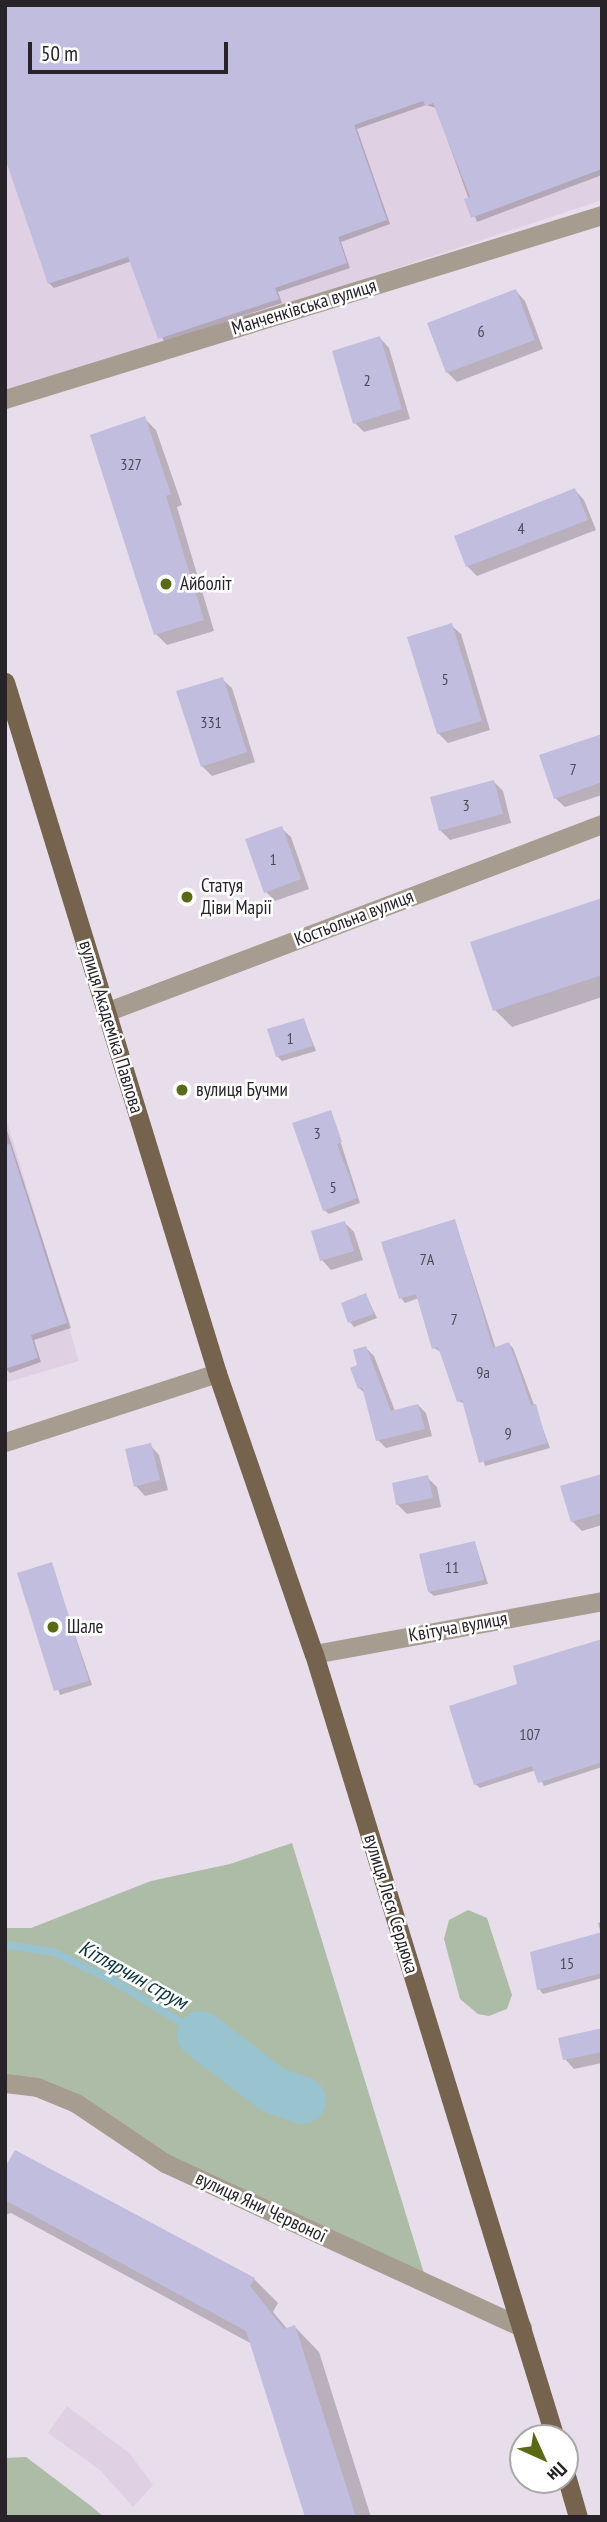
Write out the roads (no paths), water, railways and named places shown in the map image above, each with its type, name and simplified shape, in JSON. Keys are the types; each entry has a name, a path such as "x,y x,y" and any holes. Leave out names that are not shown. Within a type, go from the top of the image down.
{"main road":[{"name":"вулиця Академіка Павлова","path":"5,682 217,1373"},
{"name":"вулиця Леся Сердюка","path":"217,1373 314,1654 551,2424"},
{"path":"571,2494 578,2517"}],"street":[{"name":"Манченківська вулиця","path":"5,399 602,215"},
{"name":"Костьольна вулиця","path":"106,1012 602,824"},
{"path":"5,1442 217,1373"},
{"name":"Квітуча вулиця","path":"314,1654 602,1601"},
{"name":"вулиця Яни Червоної","path":"5,2083 37,2087 75,2104 165,2163 522,2327"}],"waterway":[{"name":"Кітлярчин струм","path":"5,1945 53,1952 114,1981 200,2034"},
{"path":"200,2034 272,2089 302,2100"}],"place":[{"name":"Айболіт","path":"166,584"},
{"name":"Статуя Діви Марії","path":"187,897"},
{"name":"вулиця Бучми","path":"182,1090"},
{"name":"Шале","path":"53,1627"}]}
